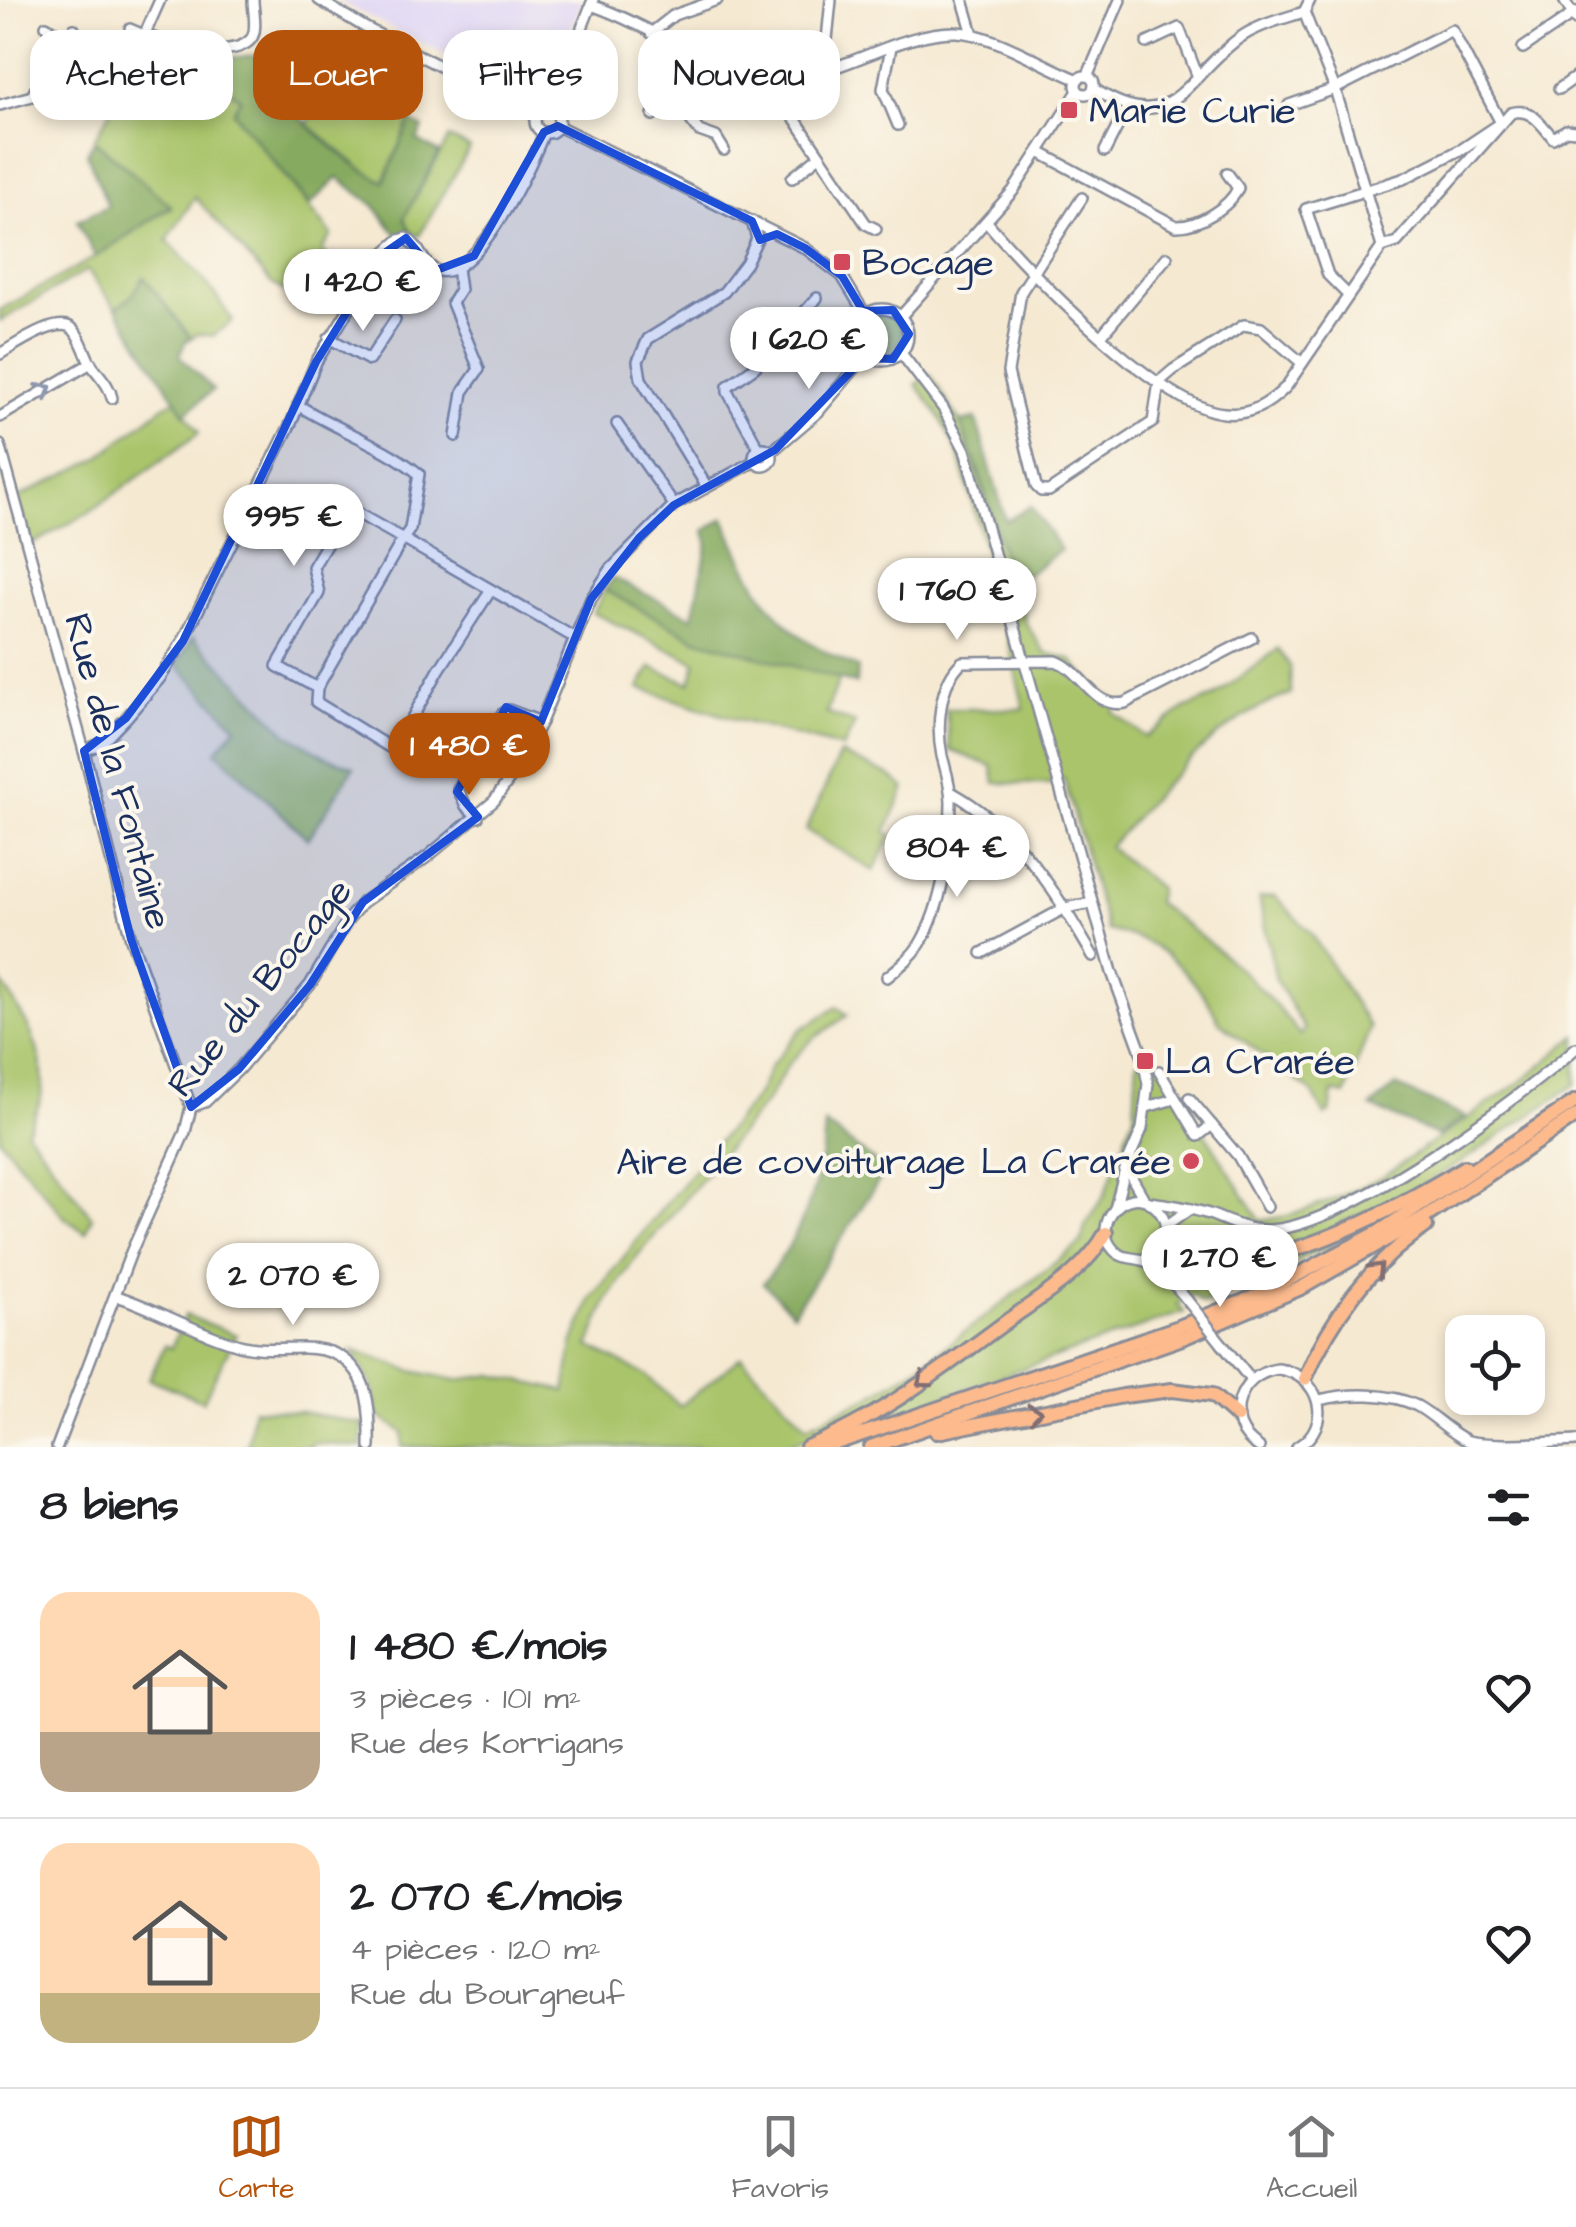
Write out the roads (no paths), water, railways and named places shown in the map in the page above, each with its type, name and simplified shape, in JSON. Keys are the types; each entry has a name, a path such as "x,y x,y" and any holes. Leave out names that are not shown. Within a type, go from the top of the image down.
{"highway":[{"path":"824,1447 1176,1328 1261,1294 1379,1232 1576,1102"},
{"path":"871,1447 1185,1337 1268,1303 1389,1240 1576,1116"},
{"path":"1165,1236 1189,1254 1214,1262 1248,1260 1287,1250 1380,1216 1492,1150 1520,1138"},
{"path":"1305,1379 1326,1335 1378,1267 1510,1160"},
{"path":"807,1447 878,1413 972,1346 1076,1271 1093,1256 1106,1233"},
{"path":"871,1447 968,1424 1153,1392 1212,1394 1237,1417"}],"street":[{"path":"147,30 160,0"},
{"path":"233,47 250,40 254,34 253,0"},
{"path":"319,0 443,68"},
{"path":"656,30 674,14 717,0"},
{"path":"828,30 831,0"},
{"path":"963,0 973,34"},
{"path":"901,316 1013,191 1078,91 1120,0"},
{"path":"1094,88 1128,106 1165,107 1243,35 1304,12 1310,0"},
{"path":"1522,48 1575,16 1564,0"},
{"path":"581,30 592,3 643,30"},
{"path":"1304,12 1334,89 1382,247"},
{"path":"46,26 53,30"},
{"path":"1147,43 1179,28 1198,77"},
{"path":"1289,105 1334,89 1452,30 1501,123"},
{"path":"840,64 931,35 973,34 1094,82 1088,94 1078,91"},
{"path":"891,47 883,90 898,125"},
{"path":"1559,88 1576,77"},
{"path":"0,105 30,97"},
{"path":"1105,151 1128,106"},
{"path":"987,222 1073,315 1172,394 1224,414 1247,412 1270,403 1286,387 1382,247 1397,242 1511,113 1520,110 1531,114 1554,138 1566,130 1576,131"},
{"path":"536,120 544,132 552,132 559,120"},
{"path":"691,120 699,131 716,137 724,150"},
{"path":"795,120 866,224 876,229"},
{"path":"1348,294 1328,275 1306,209 1403,179 1462,149 1501,123"},
{"path":"558,126 805,248 834,268 865,314"},
{"path":"84,751 102,743 126,718 184,642 329,338 383,254 406,238 416,243 430,268 457,268 484,244 544,132"},
{"path":"1039,152 1176,226 1194,224 1233,197 1238,188 1227,172"},
{"path":"792,178 818,157"},
{"path":"1082,198 1020,292 1008,372 1036,486 1041,491 1154,422 1159,382 1244,326 1260,328 1302,363"},
{"path":"752,221 757,233 755,248"},
{"path":"706,488 641,380 638,361 648,339 724,292 755,248 777,234"},
{"path":"1101,336 1168,257"},
{"path":"456,436 463,392 479,369 452,303 460,290 457,268"},
{"path":"770,452 759,449 728,386 755,367 817,298"},
{"path":"883,308 901,316 909,334 901,353 884,361 866,356 856,330 865,314 883,308"},
{"path":"329,338 370,360 395,320"},
{"path":"0,354 64,324 74,329 90,363 110,388 112,398"},
{"path":"901,353 943,408 965,450 1092,903 1122,1004 1142,1054 1148,1084 1147,1108 1116,1208"},
{"path":"770,452 818,412 866,356"},
{"path":"0,417 90,363"},
{"path":"298,406 419,474 410,529 316,688 316,702 389,747 398,744 439,670 491,590"},
{"path":"618,424 674,505"},
{"name":"Rue de la Fontaine","path":"0,445 131,938 191,1108"},
{"path":"759,449 755,452 759,464 767,464 772,458 770,452"},
{"name":"Rue du Bocage","path":"57,1447 132,1250 185,1132 191,1108 205,1102 240,1068 310,985 362,902 478,817 514,774 591,599 611,569 674,505 755,460"},
{"path":"316,688 277,666 319,593 313,567 348,508 575,638"},
{"path":"887,977 907,960 928,926 940,893 950,792 941,752 940,720 953,670 962,662 1056,661 1068,666 1101,700 1112,705 1125,703 1252,638"},
{"path":"478,817 466,806 458,789 502,714 508,710 540,722"},
{"path":"950,792 968,801 1014,840 1042,872 1092,956"},
{"path":"982,953 1065,908 1092,903"},
{"path":"1251,1380 1176,1286 1144,1260 1123,1258 1114,1252 1106,1233 1108,1218 1116,1208 1129,1200 1147,1201 1190,1209 1254,1229 1278,1229 1310,1220 1386,1184 1543,1077 1576,1048"},
{"path":"1159,1071 1198,1136 1212,1125"},
{"path":"1189,1098 1238,1156 1267,1207"},
{"path":"1147,1108 1174,1099"},
{"path":"1131,1158 1132,1178 1147,1201 1162,1214 1176,1286"},
{"path":"1144,1260 1190,1209"},
{"path":"116,1296 234,1344 330,1350 341,1356 351,1363 368,1395 370,1447"},
{"path":"1255,1446 1240,1427 1240,1396 1251,1380 1278,1369 1305,1379 1318,1400 1320,1415 1313,1432 1297,1447"},
{"path":"1318,1400 1353,1395 1401,1400 1470,1442 1498,1445 1576,1441"},
{"path":"1313,1432 1317,1447"}],"place":[{"name":"Marie Curie","path":"1069,110"},
{"name":"Bocage","path":"842,262"},
{"name":"La Crarée","path":"1145,1061"},
{"name":"Aire de covoiturage La Crarée","path":"1191,1161"}]}
